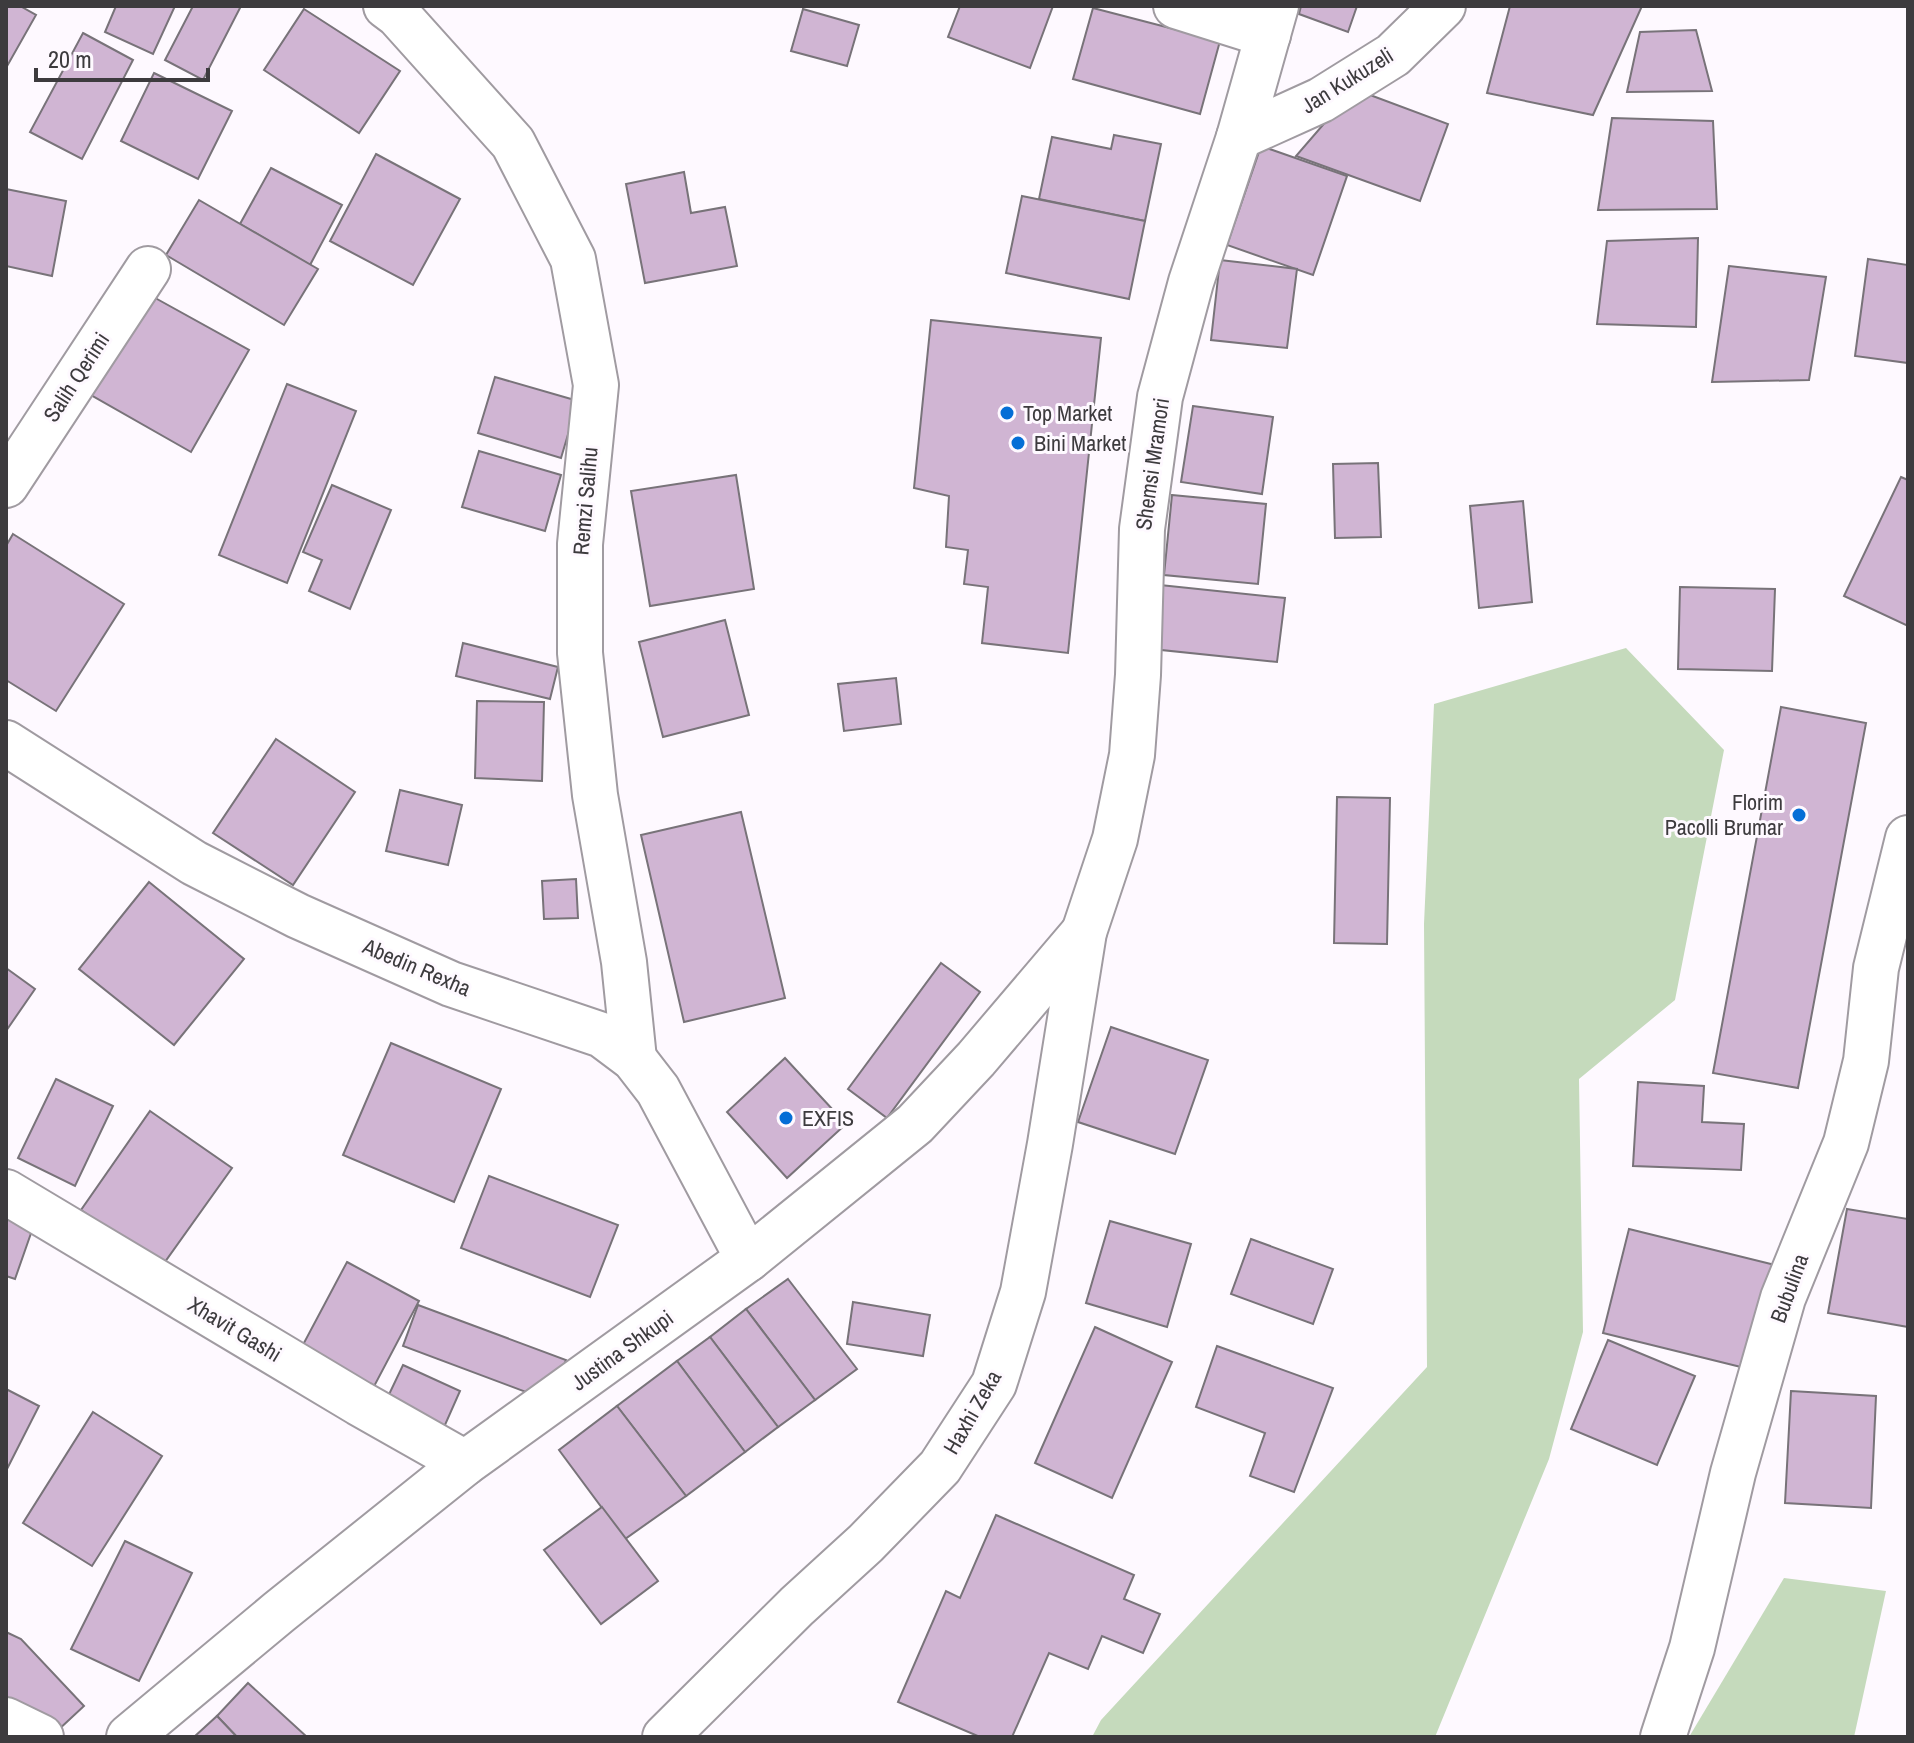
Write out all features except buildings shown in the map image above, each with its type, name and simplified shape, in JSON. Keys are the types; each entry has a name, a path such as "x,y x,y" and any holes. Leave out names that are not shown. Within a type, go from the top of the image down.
{"street":[{"name":"Remzi Salihu","path":"386,6 398,15 513,143 573,259 596,385 580,544 580,653 595,795 624,962 634,1059"},
{"path":"1176,6 1272,21"},
{"name":"Jan Kukuzeli","path":"1239,137 1333,93 1393,55 1443,6"},
{"name":"Shemsi Mramori","path":"1084,932 1115,839 1132,755 1138,675 1142,529 1160,397 1191,282 1239,137 1272,21"},
{"name":"Salih Qerimi","path":"6,485 148,269"},
{"name":"Abedin Rexha","path":"6,743 194,863 298,916 451,984 602,1035 634,1059 658,1090 748,1259"},
{"name":"Bubulina","path":"1663,1737 1692,1648 1733,1473 1783,1298 1846,1143 1866,1061 1876,968 1908,838"},
{"name":"Justina Shkupi","path":"129,1737 465,1463 748,1259 915,1124 976,1059 1084,932"},
{"name":"Haxhi Zeka","path":"665,1737 940,1467 994,1384 1023,1292 1084,932"},
{"name":"Xhavit Gashi","path":"6,1192 465,1463"},
{"path":"6,1720 41,1737"}],"green space":[{"path":"1626,648 1724,750 1675,1000 1579,1079 1583,1332 1549,1459 1435,1737 1092,1737 1101,1720 1427,1367 1424,924 1434,704"},
{"path":"1784,1578 1886,1591 1854,1737 1689,1737"}],"place":[{"name":"Top Market","path":"1007,413"},
{"name":"Bini Market","path":"1018,443"},
{"name":"Florim Pacolli Brumar","path":"1799,815"},
{"name":"EXFIS","path":"786,1118"}]}
